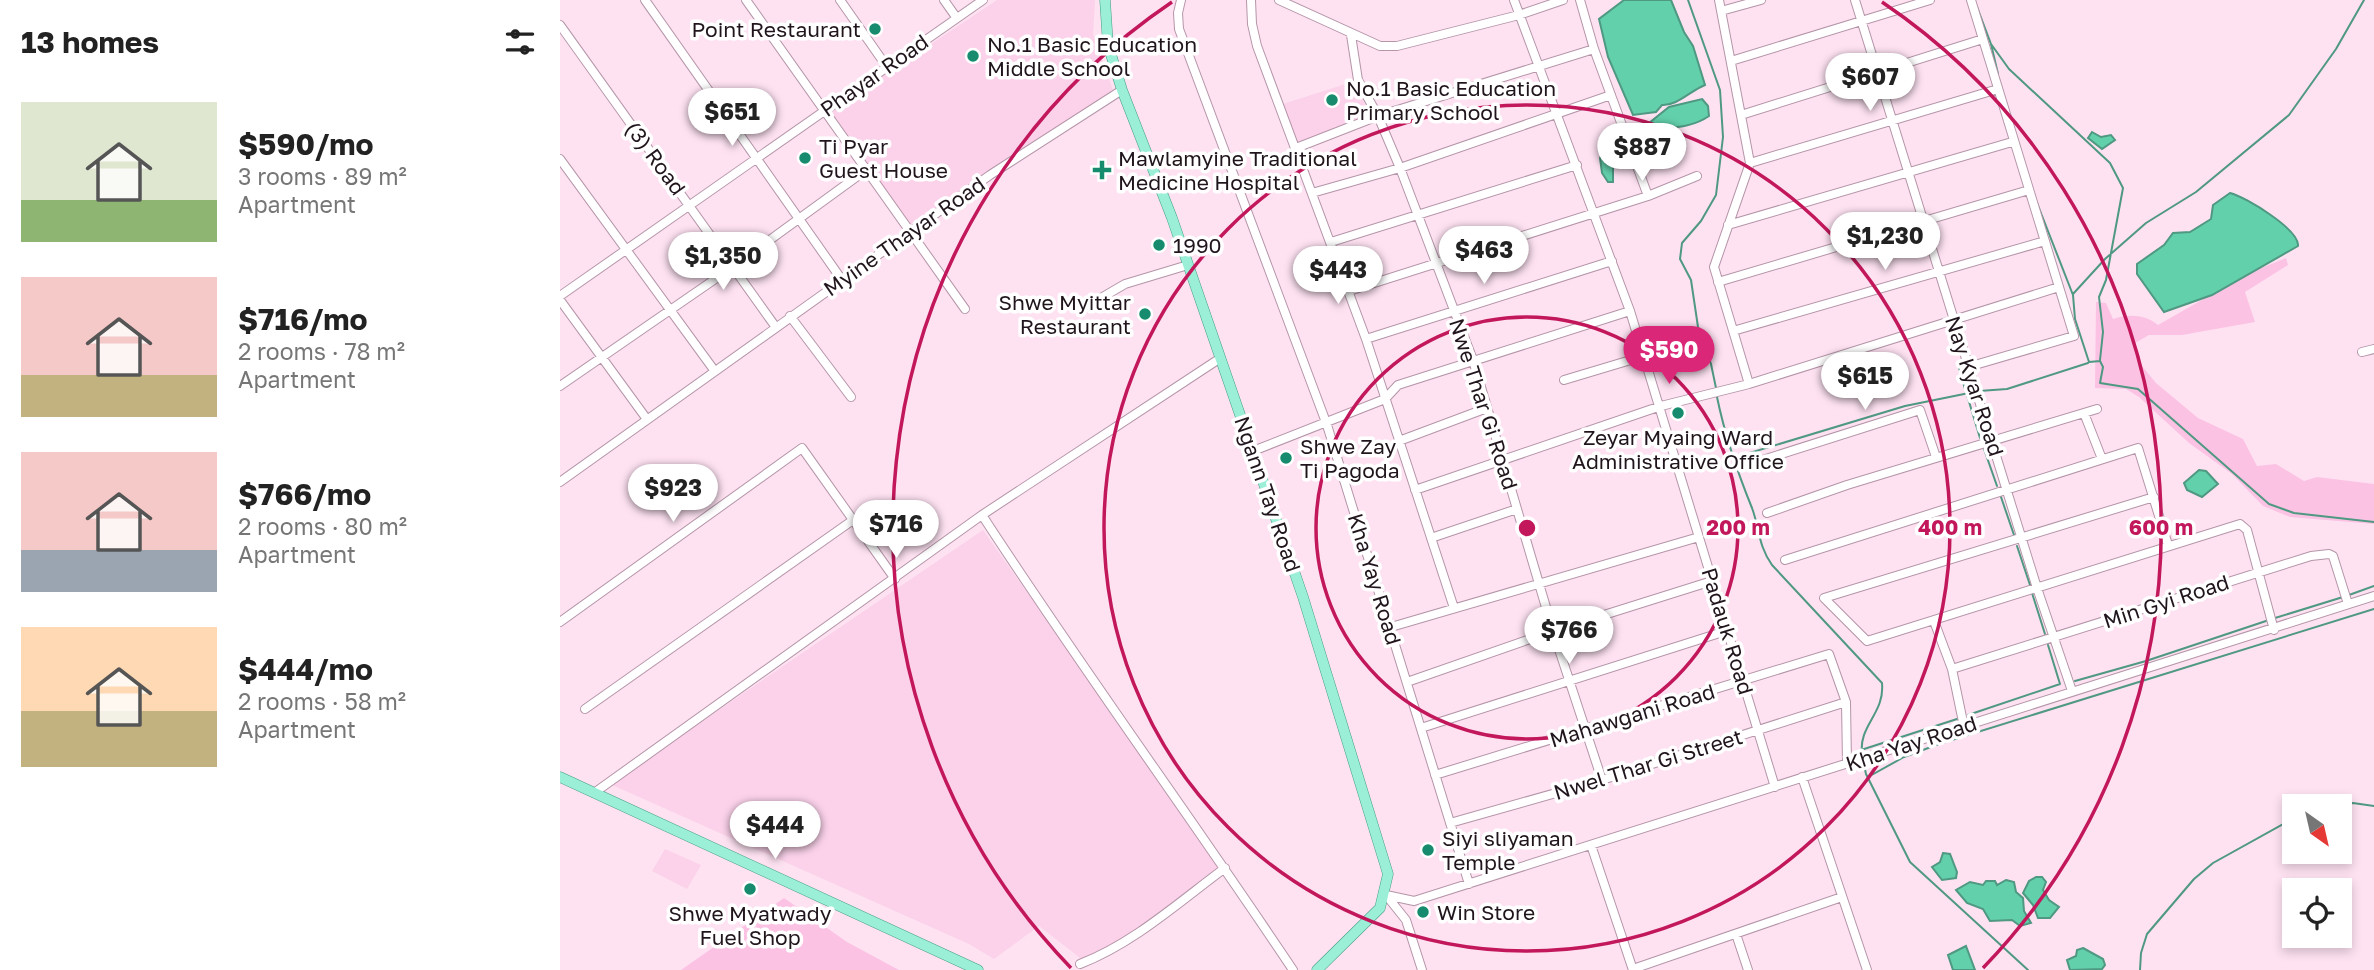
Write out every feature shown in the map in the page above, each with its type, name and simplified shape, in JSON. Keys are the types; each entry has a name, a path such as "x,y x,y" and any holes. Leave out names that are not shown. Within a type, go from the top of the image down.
{"main road":[{"name":"Ngann Tay Road","path":"1105,0 1108,45 1122,90 1188,265 1303,597 1388,874 1386,895"},
{"path":"560,777 978,970"},
{"path":"1317,970 1372,918 1386,895"}],"street":[{"path":"646,0 842,280"},
{"path":"746,0 965,309"},
{"path":"840,0 887,67"},
{"path":"944,0 956,17"},
{"name":"Phayar Road","path":"560,298 688,204 983,0"},
{"name":"Kha Yay Road","path":"1181,0 1179,29 1326,425 1469,884"},
{"path":"1251,0 1252,24 1258,46 1366,339 1454,608"},
{"path":"1279,0 1380,46 1398,46 1519,15 1563,0"},
{"name":"Padauk Road","path":"1514,0 1630,311 1775,787"},
{"path":"1580,0 1594,49 1648,196"},
{"path":"1719,0 1750,163 1714,267 1749,384"},
{"path":"1721,11 1761,0"},
{"name":"Nay Kyar Road","path":"1856,0 2037,588 2072,691"},
{"path":"1731,61 1930,0"},
{"path":"1968,367 2074,337 1970,0"},
{"name":"(3) Road","path":"560,25 775,326"},
{"name":"Nwe Thar Gi Road","path":"1351,35 1358,80 1378,116 1400,168 1473,360 1553,631 1602,780"},
{"path":"1741,115 1983,40"},
{"path":"1296,148 1378,116 1594,49"},
{"path":"1750,163 1998,89"},
{"name":"Myine Thayar Road","path":"560,482 630,434 646,418 714,369 911,234 990,175 1122,90"},
{"path":"1312,193 1400,168 1558,116 1611,95"},
{"path":"1728,225 2012,142"},
{"path":"560,159 714,369"},
{"path":"1331,242 1577,165"},
{"path":"560,386 670,312 866,170"},
{"path":"1349,291 1648,196 1697,176"},
{"path":"1718,282 2029,190"},
{"path":"1733,331 2045,241"},
{"path":"1366,339 1612,261"},
{"path":"1101,298 1125,284 1188,265"},
{"path":"1415,490 1661,406 1749,384 2059,287"},
{"path":"560,298 646,418"},
{"path":"1254,451 1326,425 1385,399 1398,385 1630,311"},
{"path":"790,316 851,397"},
{"path":"2362,352 2374,349"},
{"path":"1564,380 1644,356"},
{"path":"594,793 982,516 1219,359"},
{"path":"1399,441 1487,408"},
{"path":"1767,513 1936,457 2097,409"},
{"path":"1750,464 1920,410 1936,457"},
{"path":"2084,413 2102,460"},
{"path":"560,622 802,448 895,579"},
{"path":"1785,560 2138,448 2168,545"},
{"path":"2154,497 1824,598 1867,641 2240,524 2248,530 2274,630"},
{"path":"1431,538 1517,509"},
{"path":"982,516 1066,645 1111,703 1293,970"},
{"path":"584,709 853,520"},
{"path":"1391,627 1699,537"},
{"name":"Min Gyi Road","path":"1952,670 2258,571 2329,554 2338,565 2348,604"},
{"path":"1407,682 1553,631 1712,581"},
{"name":"Kha Yay Road","path":"1386,895 1414,901 2072,691 2274,630 2374,596"},
{"path":"1934,621 1952,670 1963,722 1959,728"},
{"path":"1421,728 1726,631"},
{"name":"Mahawgani Road","path":"1435,775 1829,654 1846,702"},
{"path":"1846,702 1850,762"},
{"name":"Nwel Thar Gi Street","path":"1450,823 1602,780 1846,702"},
{"path":"1802,777 1867,970"},
{"path":"1591,845 1633,970 1842,897"},
{"path":"1080,964 1107,954 1131,938 1225,867"},
{"path":"1386,895 1406,920 1422,970"},
{"path":"1736,934 1748,970"}],"shaded area":[{"path":"997,0 1095,0 1093,34 1113,90 910,230 826,114"},
{"path":"1624,0 1671,0 1693,46 1705,85 1678,101 1662,105 1656,112 1633,115 1608,57 1599,19"},
{"path":"1355,81 1369,115 1297,144 1283,104"},
{"path":"1702,99 1708,106 1709,116 1685,126 1643,132 1640,143 1613,164 1613,182 1608,182 1602,173 1600,158 1613,139 1632,126 1649,123 1669,107"},
{"path":"2092,132 2101,137 2111,135 2115,140 2102,149 2088,138"},
{"path":"2230,193 2259,207 2282,223 2296,239 2298,246 2212,295 2164,312 2137,274 2137,264 2164,245 2173,233 2190,232 2211,219 2213,205"},
{"path":"2286,258 2288,265 2245,292 2255,322 2182,335 2149,335 2135,343 2138,361 2156,383 2198,418 2243,439 2257,466 2276,464 2304,481 2317,477 2374,484 2374,524 2290,517 2263,506 2232,474 2189,443 2139,397 2126,389 2095,388 2096,302 2106,303 2113,319 2137,316 2158,325 2249,273"},
{"path":"2199,470 2206,471 2218,484 2202,497 2187,490 2184,483"},
{"path":"983,530 1221,868 1088,964 1039,926 994,959 969,944 610,784"},
{"path":"665,849 701,865 687,889 652,871"},
{"path":"1943,853 1950,854 1957,872 1956,878 1942,880 1932,867 1940,862"},
{"path":"2042,877 2046,882 2043,890 2049,900 2059,907 2050,918 2038,918 2033,905 2023,893 2029,881"},
{"path":"2006,880 2014,882 2016,892 2023,898 2024,911 2031,923 2020,926 2012,920 1990,921 1983,909 1967,903 1956,890 1970,882 1983,885 1986,881 1995,881 1997,885"},
{"path":"784,898 847,942 899,970 681,970"},
{"path":"1966,946 1975,970 1953,970 1948,955"},
{"path":"2083,948 2103,959 2105,965 2102,969 2070,970 2067,960 2076,956 2077,950"}],"waterway":[{"path":"1688,0 1720,90 1723,137 1716,195 1701,221 1682,243 1680,259 1691,280 1698,327 1716,388"},
{"path":"2073,294 2105,259 2146,223 2196,192 2289,115 2336,49 2364,0"},
{"path":"1977,7 1991,44 2009,69 2110,163 2123,188 2106,280 2099,297 2103,332 2100,360"},
{"path":"1991,44 1998,74"},
{"path":"2037,203 2073,295 2075,319 2089,362 2100,361 2103,367 2100,383 2138,389 2269,504 2294,513 2374,522"},
{"path":"1979,391 2007,389 2088,363"},
{"path":"1958,364 1965,389"},
{"path":"1733,458 1905,406 1974,392"},
{"path":"1967,395 1980,438"},
{"path":"1717,397 1732,453 1767,558 1882,683 1880,703 1864,735 1862,755"},
{"path":"1984,449 1997,486"},
{"path":"2001,497 2014,535"},
{"path":"2017,546 2031,588"},
{"path":"2349,595 2374,586"},
{"path":"2032,593 2045,634"},
{"path":"2275,618 2343,597"},
{"path":"1868,777 1904,757 1939,744 2374,609"},
{"path":"2075,681 2146,661 2266,621"},
{"path":"1968,715 2060,684 2048,645"},
{"path":"1861,750 1957,719"},
{"path":"1863,760 1866,774 1910,862 2028,970"},
{"path":"2352,803 2374,806"},
{"path":"2140,970 2141,953 2147,934 2194,879 2213,863 2282,825"}],"place":[{"name":"Point Restaurant","path":"875,29"},
{"name":"No.1 Basic Education Middle School","path":"973,56"},
{"name":"No.1 Basic Education Primary School","path":"1332,100"},
{"name":"Ti Pyar Guest House","path":"805,158"},
{"name":"Mawlamyine Traditional Medicine Hospital","path":"1102,170"},
{"name":"1990","path":"1159,245"},
{"name":"Shwe Myittar Restaurant","path":"1145,314"},
{"name":"Zeyar Myaing Ward Administrative Office","path":"1678,413"},
{"name":"Shwe Zay Ti Pagoda","path":"1286,458"},
{"name":"Siyi sliyaman Temple","path":"1428,850"},
{"name":"Shwe Myatwady Fuel Shop","path":"750,889"},
{"name":"Win Store","path":"1423,912"}]}
